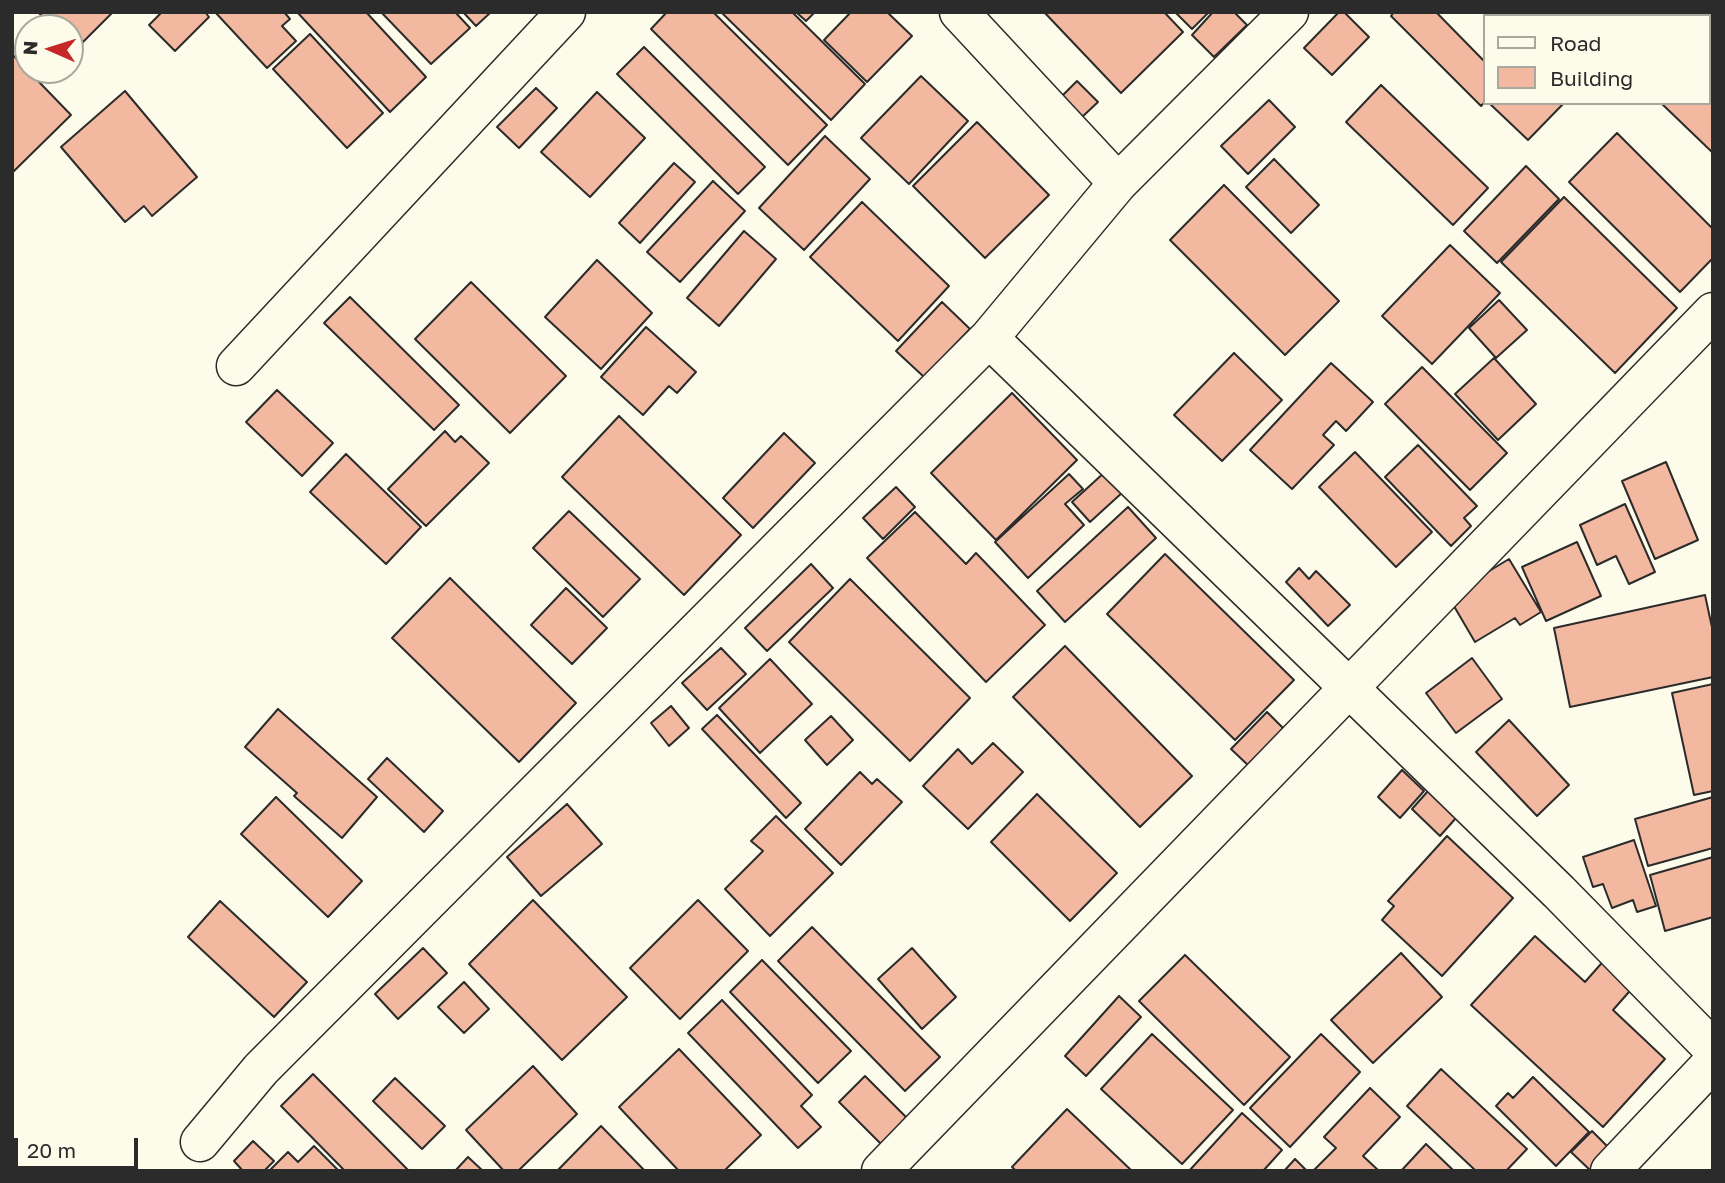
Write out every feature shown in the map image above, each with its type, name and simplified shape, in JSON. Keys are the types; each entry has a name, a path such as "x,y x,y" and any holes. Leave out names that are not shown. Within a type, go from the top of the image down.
{"street":[{"path":"236,366 566,12"},
{"path":"959,12 1118,183"},
{"path":"200,1142 261,1069 989,338 1118,183 1289,12"},
{"path":"881,1171 1713,312"},
{"path":"989,338 1559,892 1713,1049"},
{"path":"1610,1171 1713,1062"}],"building":[{"path":"38,12 113,12 84,41 84,14"},
{"path":"162,12 205,12 209,17 175,51 149,25"},
{"path":"215,12 284,12 290,19 282,26 296,41 267,68"},
{"path":"297,12 366,12 426,77 390,112"},
{"path":"381,12 455,12 470,28 431,64"},
{"path":"463,12 491,12 476,26"},
{"path":"667,12 713,12 827,125 788,165 651,29"},
{"path":"721,12 792,12 865,84 831,120"},
{"path":"796,12 815,12 806,21"},
{"path":"851,12 887,12 912,36 867,82 824,40"},
{"path":"1044,12 1164,12 1183,32 1121,93"},
{"path":"1175,12 1209,12 1192,29"},
{"path":"1213,12 1234,12 1247,25 1214,57 1192,35"},
{"path":"1339,12 1344,12 1369,37 1332,75 1304,48"},
{"path":"1394,12 1436,12 1484,61 1484,103 1481,106 1391,16"},
{"path":"1499,12 1546,14 1500,14"},
{"path":"1585,12 1652,12 1650,14 1584,14"},
{"path":"310,34 383,113 347,148 273,69"},
{"path":"1711,42 1713,43 1713,153 1663,105 1711,105"},
{"path":"644,47 765,167 738,194 617,74"},
{"path":"12,54 14,84 41,84 71,115 12,170"},
{"path":"921,76 968,121 909,184 861,138"},
{"path":"1077,81 1098,102 1081,118 1061,97"},
{"path":"1381,85 1488,188 1453,225 1346,122"},
{"path":"536,88 557,108 519,148 497,127"},
{"path":"125,91 197,177 152,216 144,206 125,222 61,147"},
{"path":"597,92 645,138 590,197 541,152"},
{"path":"1269,100 1295,127 1248,174 1221,146"},
{"path":"1491,105 1562,105 1528,140"},
{"path":"977,122 1049,195 985,258 913,186"},
{"path":"1617,133 1713,229 1713,258 1680,292 1569,182"},
{"path":"825,136 870,179 804,250 759,208"},
{"path":"1274,159 1319,205 1291,233 1246,187"},
{"path":"674,163 695,182 640,243 619,223"},
{"path":"1526,166 1559,199 1497,263 1464,231"},
{"path":"713,181 745,211 680,282 647,252"},
{"path":"1224,185 1339,301 1285,355 1170,240"},
{"path":"1564,197 1677,308 1615,373 1501,262"},
{"path":"862,202 949,286 898,341 810,257"},
{"path":"744,231 776,259 719,326 687,298"},
{"path":"1450,245 1500,293 1432,364 1382,316"},
{"path":"597,260 652,313 601,369 545,317"},
{"path":"471,282 566,376 510,433 415,339"},
{"path":"350,297 459,405 434,430 324,323"},
{"path":"1499,300 1527,330 1496,358 1469,328"},
{"path":"942,302 970,329 924,377 896,351"},
{"path":"646,327 696,372 677,393 669,386 643,415 601,377"},
{"path":"1234,353 1282,400 1222,461 1174,415"},
{"path":"1494,358 1536,404 1498,440 1455,394"},
{"path":"1331,363 1373,402 1346,431 1336,421 1323,435 1334,445 1292,489 1250,450"},
{"path":"1422,367 1507,453 1470,490 1385,404"},
{"path":"277,390 333,443 302,476 246,422"},
{"path":"1012,393 1077,460 996,540 931,473"},
{"path":"619,416 741,535 684,595 562,477"},
{"path":"445,431 455,442 461,436 489,463 426,526 388,489"},
{"path":"784,433 815,463 753,528 723,498"},
{"path":"1418,445 1477,506 1464,518 1471,526 1451,546 1385,477"},
{"path":"1355,452 1432,532 1396,567 1319,487"},
{"path":"346,454 421,527 386,564 310,492"},
{"path":"1666,462 1698,540 1655,559 1622,481"},
{"path":"1106,471 1124,491 1090,522 1072,502"},
{"path":"1069,474 1083,489 1065,504 1084,525 1028,578 995,542"},
{"path":"896,487 915,507 883,539 863,518"},
{"path":"1625,504 1655,572 1629,584 1616,556 1597,565 1580,525"},
{"path":"1128,507 1156,538 1065,622 1037,591"},
{"path":"569,511 640,579 603,617 533,548"},
{"path":"915,512 966,564 976,553 1045,625 986,682 867,558"},
{"path":"1577,542 1601,596 1546,621 1522,567"},
{"path":"1165,554 1294,680 1235,740 1107,614"},
{"path":"1509,559 1541,612 1520,625 1515,618 1475,642 1448,596"},
{"path":"811,564 833,588 767,651 745,628"},
{"path":"1299,568 1309,579 1316,571 1350,605 1328,626 1286,582"},
{"path":"450,578 576,703 519,762 392,638"},
{"path":"850,579 970,698 910,761 789,642"},
{"path":"566,588 607,628 572,664 531,625"},
{"path":"1705,595 1713,632 1713,677 1570,707 1554,628"},
{"path":"1065,646 1192,776 1140,827 1013,697"},
{"path":"721,648 746,674 707,710 682,683"},
{"path":"1472,658 1502,699 1456,733 1426,693"},
{"path":"770,659 812,704 760,753 719,708"},
{"path":"1713,684 1713,791 1694,795 1672,693"},
{"path":"671,706 689,728 669,746 651,723"},
{"path":"278,709 377,797 342,838 294,796 297,793 245,747"},
{"path":"1267,712 1286,731 1251,768 1231,749"},
{"path":"717,715 801,803 786,818 702,729"},
{"path":"831,716 853,740 827,765 805,740"},
{"path":"1509,720 1569,785 1537,816 1476,752"},
{"path":"993,743 1023,772 968,829 923,786 958,749 972,764"},
{"path":"387,758 443,811 424,832 368,779"},
{"path":"1402,770 1424,791 1400,818 1378,797"},
{"path":"860,772 872,784 877,779 902,802 841,865 805,829"},
{"path":"1428,791 1456,818 1440,836 1412,809"},
{"path":"1037,794 1117,873 1070,921 991,842"},
{"path":"276,797 362,881 328,917 241,834"},
{"path":"1713,797 1713,848 1648,866 1635,819"},
{"path":"567,804 602,844 541,896 507,857"},
{"path":"776,816 833,873 770,936 725,889 763,851 751,841"},
{"path":"1447,836 1513,898 1442,976 1382,920 1394,906 1388,901"},
{"path":"1634,840 1656,906 1637,912 1633,900 1612,908 1603,884 1593,887 1583,857"},
{"path":"1713,857 1713,917 1665,931 1650,875"},
{"path":"533,900 627,997 562,1060 469,964"},
{"path":"698,900 748,951 680,1019 630,968"},
{"path":"220,901 307,982 274,1017 188,937"},
{"path":"812,927 940,1057 905,1091 778,961"},
{"path":"1535,936 1585,982 1607,957 1636,984 1613,1010 1665,1059 1603,1127 1471,1005"},
{"path":"423,948 447,973 398,1019 375,994"},
{"path":"912,948 956,997 922,1029 878,979"},
{"path":"1401,953 1442,997 1373,1063 1331,1020"},
{"path":"1185,955 1290,1057 1244,1105 1139,1001"},
{"path":"762,960 851,1051 818,1083 730,992"},
{"path":"464,982 489,1009 464,1033 438,1007"},
{"path":"1119,996 1141,1017 1086,1076 1065,1056"},
{"path":"722,1000 812,1095 801,1106 821,1127 798,1148 688,1033"},
{"path":"1152,1034 1233,1110 1182,1164 1101,1089"},
{"path":"1321,1034 1360,1072 1290,1147 1250,1108"},
{"path":"679,1049 761,1135 724,1171 679,1171 619,1107"},
{"path":"533,1066 577,1114 518,1171 504,1171 466,1130"},
{"path":"1441,1069 1527,1149 1506,1171 1476,1171 1407,1106"},
{"path":"313,1074 409,1171 345,1171 281,1106"},
{"path":"865,1076 908,1119 882,1145 839,1102"},
{"path":"1533,1077 1589,1132 1556,1166 1496,1106 1508,1093 1513,1098"},
{"path":"395,1078 445,1126 422,1149 373,1101"},
{"path":"1370,1088 1400,1117 1363,1156 1379,1171 1313,1171 1336,1148 1324,1137"},
{"path":"1067,1109 1132,1171 1016,1171 1012,1167"},
{"path":"1242,1113 1282,1150 1263,1171 1189,1171"},
{"path":"601,1126 645,1171 557,1171"},
{"path":"1592,1131 1613,1152 1595,1171 1591,1171 1571,1152"},
{"path":"253,1141 274,1161 264,1171 243,1171 234,1161"},
{"path":"1426,1144 1454,1171 1401,1171"},
{"path":"314,1146 339,1171 270,1170 288,1152 298,1162"},
{"path":"468,1157 483,1171 455,1171"},
{"path":"1295,1159 1307,1171 1284,1171"}]}
